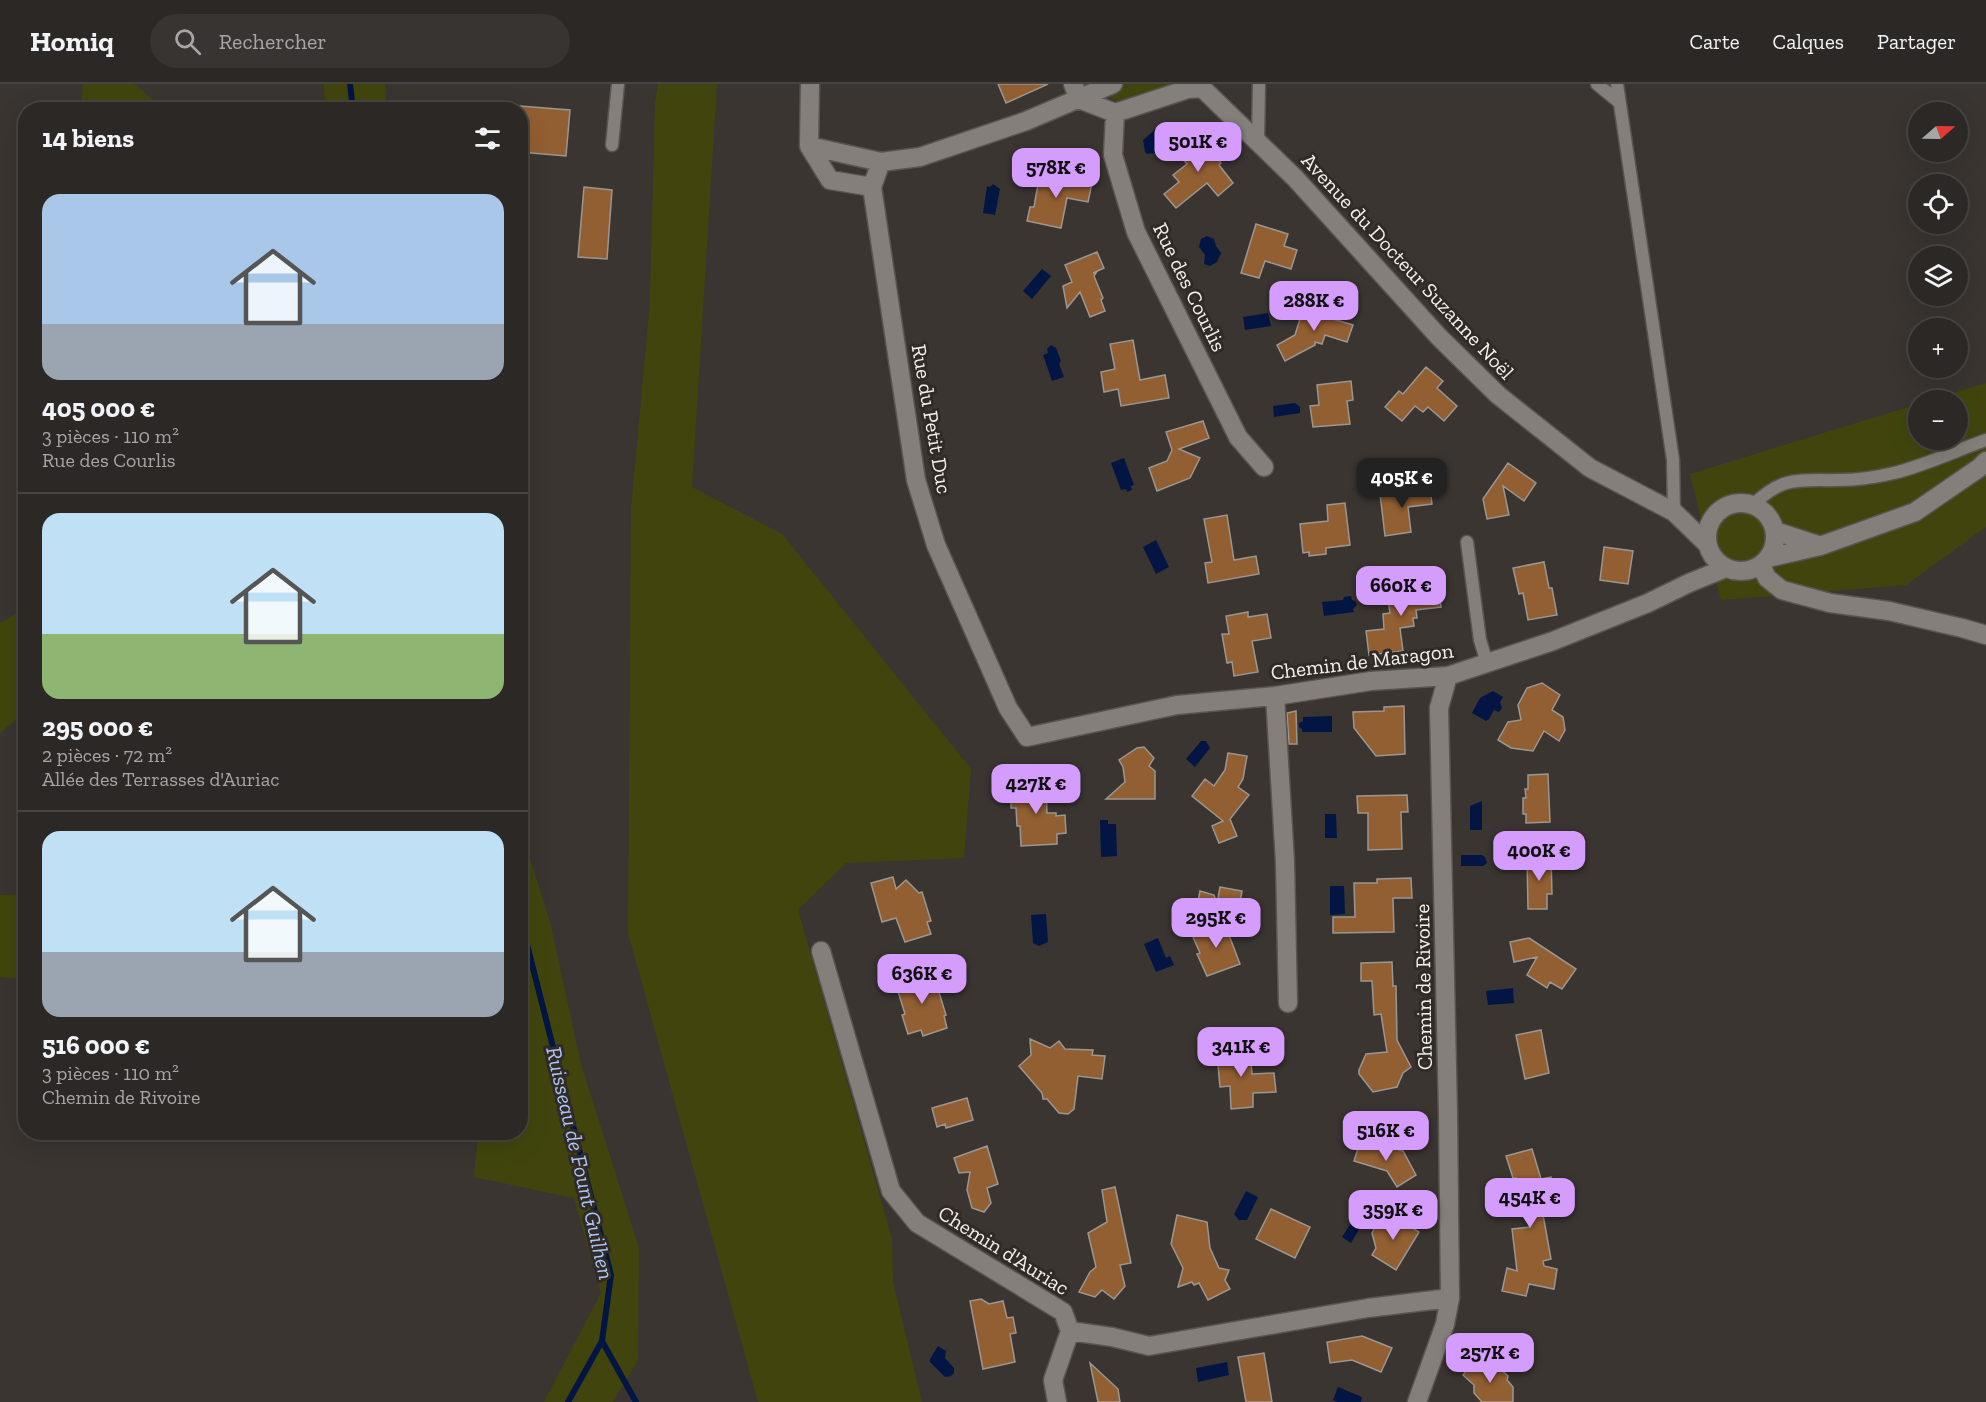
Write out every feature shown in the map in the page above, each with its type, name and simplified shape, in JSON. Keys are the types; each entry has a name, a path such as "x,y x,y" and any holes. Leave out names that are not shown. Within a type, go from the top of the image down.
{"street":[{"path":"810,84 809,146 830,180 872,187"},
{"path":"809,146 881,162 920,157 1026,121 1076,92 1113,84"},
{"name":"Avenue du Docteur Suzanne Noël","path":"1115,113 1201,85 1295,178 1439,337 1498,395 1590,468 1678,516 1708,548"},
{"path":"1076,92 1115,113"},
{"name":"Rue des Courlis","path":"1115,113 1113,155 1136,232 1238,437 1264,467"},
{"name":"Rue du Petit Duc","path":"881,162 872,187 916,480 936,545 1008,708 1027,736"},
{"path":"1986,461 1915,512 1820,546 1764,562 1744,572 1726,568 1716,561 1708,548 1706,533 1715,514 1723,507 1743,503 1753,505 1771,520 1774,531 1773,550 1764,562 1767,578 1782,590 1830,603 1889,611 1986,635"},
{"path":"1678,516 1715,514"},
{"path":"1774,531 1820,546"},
{"name":"Chemin de Maragon","path":"1689,583 1708,548"},
{"name":"Chemin de Maragon","path":"1027,736 1177,705 1275,696 1371,681 1448,676 1563,637 1648,603 1726,568"},
{"name":"Chemin de Rivoire","path":"1417,1402 1445,1324 1450,1298 1439,708 1448,676"},
{"path":"1275,696 1285,862 1288,1003"},
{"name":"Chemin d'Auriac","path":"821,951 891,1191 917,1223 1063,1312 1070,1331"},
{"path":"1057,1402 1053,1380 1070,1331 1112,1337 1149,1346 1368,1308 1450,1298"}],"lane":[{"path":"612,145 618,84"},
{"path":"1258,141 1259,84"},
{"path":"1597,84 1619,102"},
{"path":"1617,84 1673,460 1678,516"},
{"path":"1753,505 1781,484 1798,479 1841,480 1892,473 1936,460 1986,440"},
{"path":"1467,542 1480,640 1487,663"}],"green space":[{"path":"83,84 134,84 156,102 82,102"},
{"path":"324,84 385,84 386,102 325,102"},
{"path":"658,84 717,84 692,487 782,534 971,769 964,858 846,863 798,910 892,1239 893,1282 922,1402 758,1402 628,933 631,509 650,302 655,103"},
{"path":"1126,84 1175,84 1135,100 1111,99 1114,89"},
{"path":"1986,383 1986,527 1906,585 1721,600 1690,474 1908,407 1908,450 1968,450 1968,390 1963,390"},
{"path":"18,612 18,718 0,733 0,623"},
{"path":"528,852 550,922 581,1064 639,1248 638,1360 613,1402 544,1402 601,1293 574,1198 474,1177 477,1140 528,1140"},
{"path":"18,894 18,978 0,977 0,895"}],"water":[{"path":"1162,124 1171,134 1158,146 1155,153 1147,154 1143,140"},
{"path":"993,184 1000,189 995,215 983,213 987,186 990,187"},
{"path":"1207,236 1214,239 1221,253 1217,262 1210,266 1204,264 1205,255 1199,247 1201,239"},
{"path":"1042,269 1051,276 1032,299 1023,291"},
{"path":"1268,313 1271,326 1245,330 1243,317"},
{"path":"1051,345 1056,348 1064,377 1052,381 1043,355 1048,353 1047,349"},
{"path":"1295,403 1300,407 1300,413 1274,417 1273,406"},
{"path":"1124,458 1134,485 1131,486 1132,490 1127,492 1126,489 1121,490 1111,463"},
{"path":"1410,470 1411,483 1386,485 1384,472"},
{"path":"1156,540 1169,567 1156,574 1143,547"},
{"path":"1351,596 1357,605 1353,609 1354,612 1324,616 1322,602 1343,600 1344,597"},
{"path":"1493,691 1503,697 1500,702 1502,708 1499,712 1494,710 1486,721 1472,713 1480,698"},
{"path":"1332,716 1332,732 1302,732 1299,727 1303,717"},
{"path":"1201,741 1206,741 1210,748 1195,767 1186,759"},
{"path":"1482,801 1482,830 1470,830 1470,806"},
{"path":"1325,814 1336,814 1337,838 1325,838"},
{"path":"1100,820 1108,820 1108,824 1116,824 1117,856 1101,857"},
{"path":"1461,855 1482,855 1487,863 1483,866 1461,866"},
{"path":"1330,886 1344,886 1345,914 1330,915"},
{"path":"1046,914 1048,942 1039,946 1033,943 1031,915"},
{"path":"1158,938 1166,958 1170,956 1174,965 1156,972 1144,944"},
{"path":"1513,988 1514,1003 1488,1005 1486,991"},
{"path":"1246,1191 1258,1197 1247,1220 1239,1220 1234,1214"},
{"path":"1361,1215 1364,1221 1351,1243 1342,1237 1355,1217"},
{"path":"938,1346 946,1351 945,1358 954,1368 951,1376 945,1377 930,1362"},
{"path":"1227,1362 1229,1375 1198,1382 1196,1368"},
{"path":"1338,1387 1362,1397 1361,1402 1333,1400"}],"building":[{"path":"998,84 1048,84 1006,103"},
{"path":"528,107 570,110 566,156 528,153"},
{"path":"1199,136 1221,163 1219,165 1233,183 1218,196 1207,183 1176,208 1164,194 1179,182 1173,175 1187,164 1178,153"},
{"path":"1040,173 1092,183 1088,202 1067,198 1061,228 1027,221 1030,207 1034,207"},
{"path":"584,187 612,190 607,259 578,257"},
{"path":"1256,224 1288,234 1284,246 1297,250 1291,269 1265,261 1259,278 1241,273"},
{"path":"1097,252 1104,268 1093,273 1096,273 1094,276 1103,298 1101,300 1105,311 1090,317 1080,292 1067,308 1063,286 1072,282 1065,265"},
{"path":"1304,306 1331,312 1330,318 1353,325 1347,342 1325,335 1322,344 1315,342 1315,345 1285,361 1277,345 1295,335"},
{"path":"1133,340 1140,380 1165,375 1169,398 1121,406 1118,389 1104,392 1101,372 1115,369 1110,344"},
{"path":"1426,367 1443,381 1437,388 1457,406 1444,421 1428,407 1423,412 1415,406 1402,421 1385,407 1399,391 1403,394"},
{"path":"1351,381 1353,400 1347,401 1350,424 1313,427 1310,406 1319,405 1317,385"},
{"path":"1203,421 1209,438 1179,449 1200,458 1190,478 1157,491 1149,468 1167,461 1172,450 1166,432"},
{"path":"1508,463 1536,483 1524,501 1503,486 1509,515 1487,519 1483,499"},
{"path":"1430,488 1432,504 1408,507 1411,532 1385,536 1380,494"},
{"path":"1345,503 1350,545 1326,548 1326,554 1309,556 1309,552 1303,553 1300,524 1328,521 1327,505"},
{"path":"1227,515 1234,560 1256,556 1259,574 1208,583 1205,563 1212,562 1204,519"},
{"path":"1604,547 1633,551 1628,584 1600,580"},
{"path":"1544,562 1557,615 1528,620 1523,593 1519,594 1513,568"},
{"path":"1420,583 1421,591 1439,589 1441,607 1416,610 1417,618 1413,618 1414,626 1400,628 1403,651 1369,655 1366,631 1384,629 1383,614 1390,613 1388,600 1393,599 1391,587"},
{"path":"1248,612 1248,617 1267,614 1271,638 1252,641 1258,672 1234,676 1232,662 1227,663 1222,634 1229,634 1226,616"},
{"path":"1542,683 1560,695 1552,710 1563,717 1565,730 1559,741 1544,731 1533,751 1511,748 1498,740 1508,722 1521,720 1518,705 1527,688"},
{"path":"1404,706 1405,754 1376,756 1354,728 1353,712 1384,711 1384,707"},
{"path":"1296,711 1297,744 1289,744 1287,713"},
{"path":"1144,747 1154,758 1149,766 1155,771 1155,799 1106,799 1125,782 1123,767 1119,760 1137,748"},
{"path":"1228,753 1247,756 1243,779 1238,787 1249,795 1230,819 1237,836 1219,843 1212,826 1223,821 1192,796 1205,779 1214,786 1225,770"},
{"path":"1037,772 1049,783 1046,786 1047,813 1056,813 1056,816 1065,815 1066,833 1057,834 1057,844 1021,846 1016,808 1011,808 1011,791 1021,791"},
{"path":"1548,774 1550,822 1526,823 1526,814 1523,814 1523,798 1526,798 1525,789 1528,789 1528,775"},
{"path":"1407,795 1408,812 1401,812 1402,849 1368,850 1368,813 1358,813 1357,796"},
{"path":"1551,857 1552,894 1547,894 1547,909 1528,909 1527,858"},
{"path":"893,877 896,889 906,880 919,893 922,892 931,921 927,922 931,934 905,942 896,918 882,922 871,883"},
{"path":"1411,878 1412,898 1393,898 1394,932 1333,933 1333,917 1355,917 1354,883 1377,883 1377,879"},
{"path":"1220,887 1242,891 1238,913 1219,909 1222,916 1196,911 1200,891 1214,895 1217,904"},
{"path":"1224,922 1240,964 1207,976 1197,954 1200,953 1192,935"},
{"path":"1529,938 1576,969 1562,989 1550,982 1547,988 1527,975 1537,957 1514,962 1510,942"},
{"path":"1392,962 1393,986 1396,986 1397,1040 1411,1067 1403,1073 1397,1087 1373,1092 1359,1074 1359,1070 1366,1054 1387,1052 1381,1014 1374,1015 1372,981 1361,981 1361,963"},
{"path":"933,973 946,1015 944,1016 947,1028 923,1036 921,1030 908,1034 902,1015 905,1014 896,985"},
{"path":"1541,1030 1549,1073 1525,1079 1516,1035"},
{"path":"1030,1039 1050,1048 1059,1041 1065,1049 1093,1050 1092,1055 1105,1056 1102,1079 1078,1076 1074,1109 1068,1114 1059,1113 1047,1099 1043,1099 1042,1093 1019,1066 1031,1055"},
{"path":"1232,1042 1244,1062 1251,1062 1252,1074 1274,1073 1276,1092 1253,1093 1253,1107 1231,1109 1230,1086 1220,1087 1218,1065 1212,1056"},
{"path":"967,1098 973,1120 946,1128 945,1124 937,1127 932,1108"},
{"path":"1360,1142 1382,1149 1383,1145 1403,1151 1416,1175 1397,1187 1387,1171 1354,1161"},
{"path":"987,1146 998,1184 987,1188 991,1203 984,1212 972,1208 967,1190 970,1172 959,1173 954,1158"},
{"path":"1532,1149 1541,1179 1551,1177 1556,1195 1540,1198 1551,1259 1543,1261 1544,1266 1557,1269 1554,1289 1529,1284 1526,1296 1502,1291 1507,1268 1517,1271 1512,1229 1530,1227 1516,1178 1513,1178 1506,1156"},
{"path":"1115,1187 1131,1263 1120,1265 1125,1286 1114,1299 1102,1290 1095,1297 1079,1292 1090,1272 1096,1267 1088,1233 1107,1222 1102,1190"},
{"path":"1271,1209 1310,1227 1295,1258 1256,1239"},
{"path":"1177,1215 1207,1222 1210,1248 1219,1268 1229,1270 1225,1280 1230,1289 1208,1300 1199,1283 1194,1285 1192,1282 1178,1287 1183,1268 1171,1244"},
{"path":"1394,1217 1419,1232 1396,1270 1372,1255 1376,1248 1372,1233 1380,1218 1390,1224"},
{"path":"981,1299 989,1304 1003,1301 1007,1318 1013,1317 1016,1333 1010,1334 1015,1362 983,1369 970,1301"},
{"path":"1362,1336 1392,1348 1381,1372 1352,1360 1330,1363 1327,1342"},
{"path":"1264,1353 1272,1402 1246,1402 1238,1357"},
{"path":"1474,1362 1486,1372 1494,1363 1508,1376 1507,1380 1513,1387 1513,1402 1482,1402 1474,1393 1474,1385 1463,1375"},
{"path":"1090,1363 1118,1389 1120,1402 1098,1402"}],"waterway":[{"name":"Ruisseau de Fount Guilhen","path":"350,84 352,102"},
{"name":"Ruisseau de Fount Guilhen","path":"528,948 611,1275 602,1341 636,1402"},
{"path":"568,1402 602,1341"}]}
